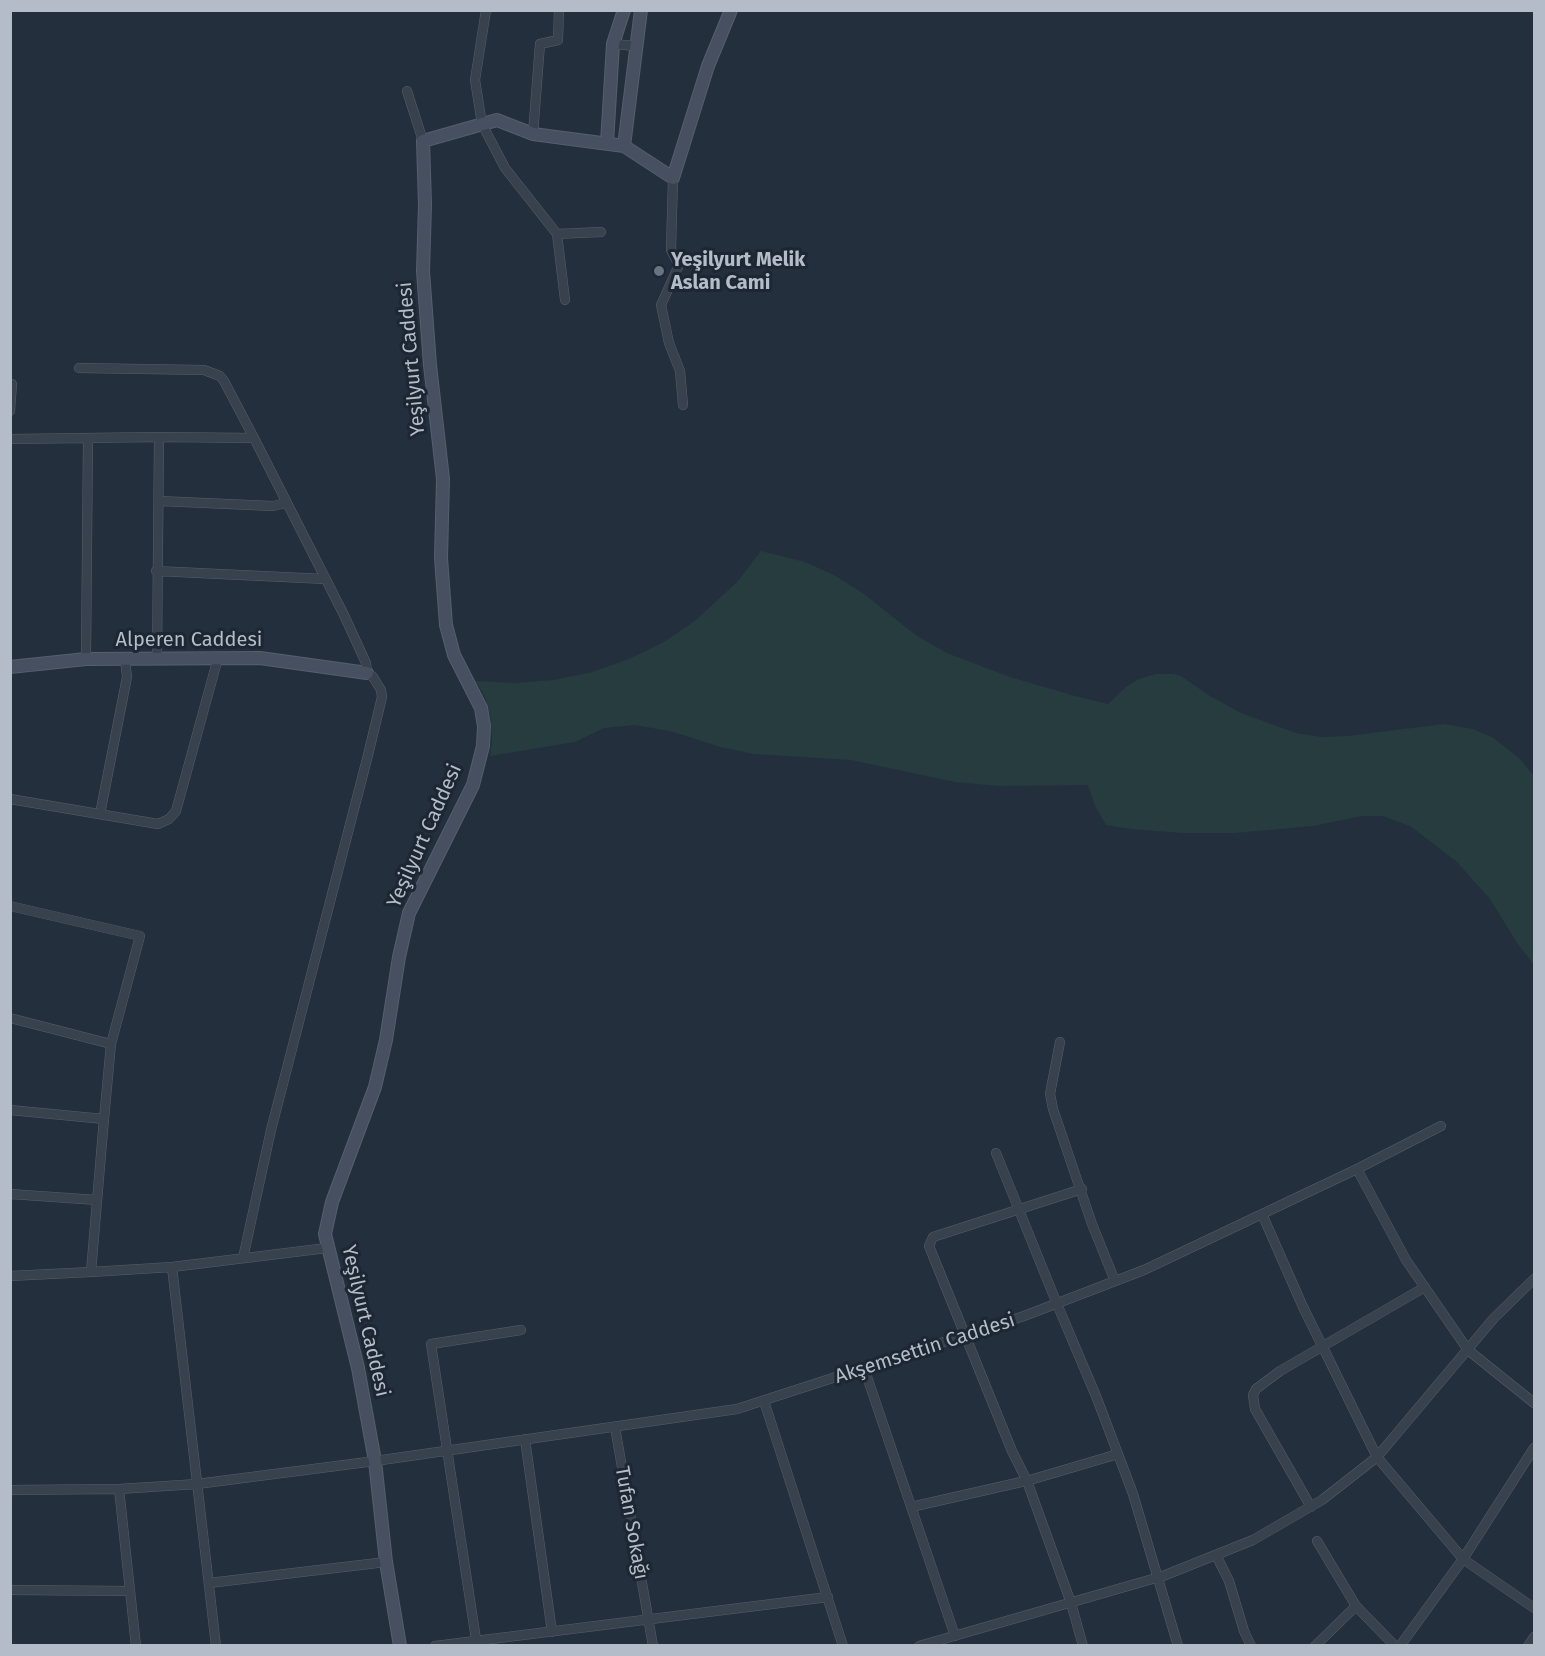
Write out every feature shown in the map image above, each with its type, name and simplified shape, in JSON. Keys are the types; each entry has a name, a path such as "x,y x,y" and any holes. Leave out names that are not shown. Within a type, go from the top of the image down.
{"street":[{"path":"486,10 475,80 482,124 505,168 557,234 565,300"},
{"path":"533,134 540,44 558,40 559,10"},
{"path":"607,142 614,44 624,10"},
{"path":"624,146 640,10"},
{"path":"683,405 680,371 669,344 661,305 679,265 670,250 673,178 708,66 731,10"},
{"path":"614,44 636,46"},
{"path":"407,92 423,141 497,120 533,134 624,146 673,178"},
{"name":"Yeşilyurt Caddesi","path":"400,1646 386,1562 375,1461 358,1368 325,1234 332,1202 377,1078 387,1040 399,957 409,913 472,785 483,746 484,726 481,708 454,655 446,625 441,558 443,479 430,365 423,271 425,205 423,141"},
{"path":"557,234 601,232"},
{"path":"79,368 209,371 224,381 326,579 366,663 367,673 378,682 382,698 271,1130 243,1258"},
{"path":"10,411 12,384"},
{"path":"156,659 159,437"},
{"path":"87,659 88,438"},
{"path":"10,439 254,438"},
{"path":"159,501 273,506 286,503"},
{"path":"156,572 326,579"},
{"path":"10,799 158,824 173,815 177,811 218,658"},
{"name":"Alperen Caddesi","path":"10,667 87,659 260,658 367,673"},
{"path":"100,814 127,677 125,659"},
{"path":"10,906 140,936 111,1044 91,1272"},
{"path":"10,1018 111,1044"},
{"path":"1060,1042 1050,1094 1053,1109 1092,1224 1115,1281"},
{"path":"10,1110 104,1119"},
{"name":"Akşemsettin Caddesi","path":"10,1490 119,1489 197,1484 737,1409 964,1336 1056,1304 1143,1270 1357,1169 1442,1126"},
{"path":"996,1153 1118,1454 1159,1577 1178,1646"},
{"path":"1357,1169 1406,1260 1468,1350 1534,1403"},
{"path":"1082,1189 930,1239 928,1246 1012,1451 1027,1481 1071,1603 1083,1646"},
{"path":"10,1194 97,1200"},
{"path":"1262,1214 1377,1457 1463,1559 1534,1608"},
{"path":"10,1276 172,1266 327,1248"},
{"path":"172,1266 216,1646"},
{"path":"919,1646 1159,1577 1253,1540 1311,1507 1377,1457 1501,1311 1534,1279"},
{"path":"1311,1507 1255,1409 1253,1395 1256,1389 1272,1376 1425,1287"},
{"path":"477,1643 431,1344 521,1330"},
{"path":"864,1368 955,1636"},
{"path":"764,1401 843,1646"},
{"name":"Tufan Sokağı","path":"615,1427 653,1646"},
{"path":"525,1439 552,1632"},
{"path":"1400,1646 1463,1559 1534,1448"},
{"path":"911,1507 1027,1481 1118,1454"},
{"path":"119,1489 136,1646"},
{"path":"1317,1541 1356,1606 1395,1646"},
{"path":"1216,1555 1228,1581 1251,1646"},
{"path":"208,1583 386,1562"},
{"path":"10,1590 130,1591"},
{"path":"435,1646 477,1643 828,1598"},
{"path":"1316,1646 1356,1606"},
{"path":"1528,1646 1534,1637"}],"green space":[{"path":"761,551 805,562 834,575 864,594 917,636 947,653 1010,677 1075,696 1108,704 1127,686 1139,679 1156,674 1173,674 1181,676 1210,696 1241,713 1296,733 1322,737 1348,736 1444,724 1473,729 1492,737 1519,758 1534,776 1534,965 1517,943 1490,899 1456,861 1410,826 1383,816 1362,816 1313,826 1235,833 1183,833 1131,829 1106,825 1095,806 1088,785 999,786 955,782 851,760 754,754 720,747 674,732 635,725 604,728 575,742 490,756 491,719 486,699 476,681 515,683 554,680 592,672 629,659 664,642 696,620 738,581"}],"place":[{"name":"Yeşilyurt Melik Aslan Cami","path":"659,271"}]}
